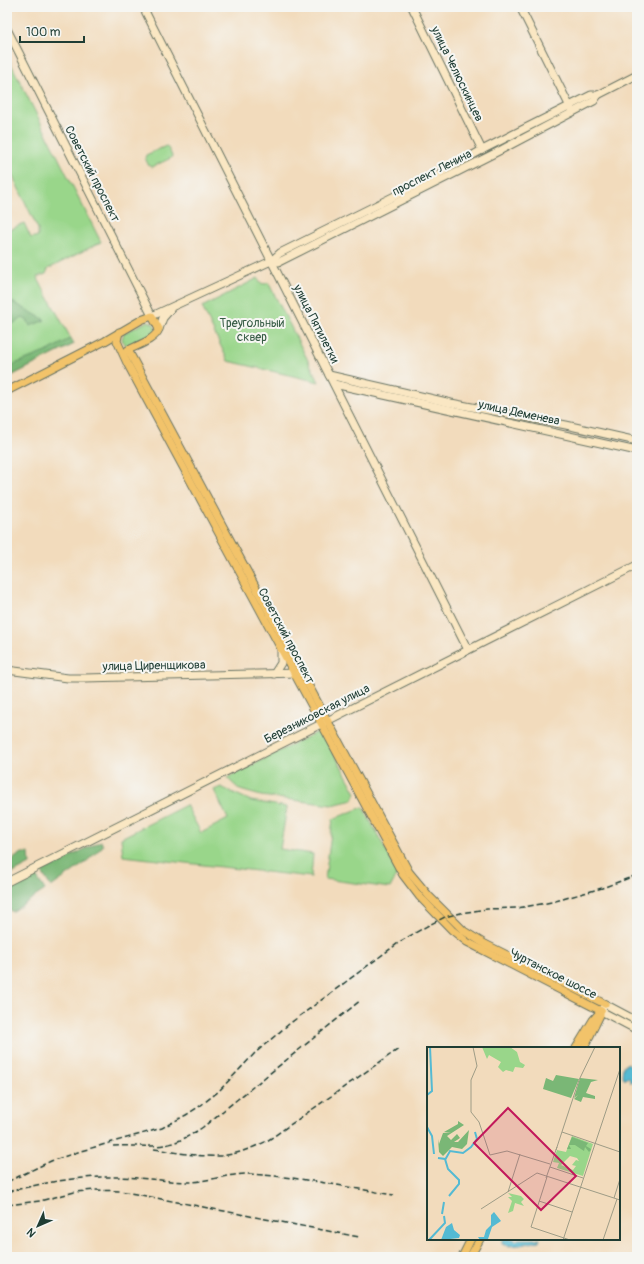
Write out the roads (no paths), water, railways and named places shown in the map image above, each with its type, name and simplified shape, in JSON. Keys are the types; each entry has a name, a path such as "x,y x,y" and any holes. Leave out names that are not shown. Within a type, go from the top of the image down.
{"main road":[{"name":"улица Пятилетки","path":"143,7 468,650"},
{"name":"улица Челюскинцев","path":"412,7 482,150"},
{"path":"520,7 572,109"},
{"name":"Советский проспект","path":"7,29 159,329"},
{"name":"проспект Ленина","path":"271,261 280,262 499,151 572,109 591,95 598,95 637,75"},
{"name":"проспект Ленина","path":"7,391 105,341 141,320 271,261 280,253 437,175 482,150 572,109"},
{"name":"проспект Ленина","path":"128,350 153,337 159,329 166,314 174,306"},
{"path":"118,346 117,338 119,332"},
{"path":"105,341 109,341 128,350"},
{"name":"Советский проспект","path":"118,346 294,674 324,723 409,872 429,896"},
{"name":"Советский проспект","path":"128,350 302,673 324,723 403,876 419,896 460,936"},
{"name":"улица Деменева","path":"329,375 451,403 566,425 637,441"},
{"name":"улица Деменева","path":"334,384 637,451"},
{"path":"396,398 398,390"},
{"name":"Березниковская улица","path":"7,882 637,565"},
{"path":"274,674 281,663 281,650"},
{"name":"улица Циренщикова","path":"7,670 84,678 302,673"},
{"path":"419,896 429,896"},
{"name":"Чуртанское шоссе","path":"429,896 464,931 603,1008 637,1030"},
{"name":"Чуртанское шоссе","path":"460,936 479,949 603,1008 637,1021"},
{"path":"577,1047 593,1020 603,1008"},
{"path":"584,1047 603,1008"},
{"path":"462,1257 470,1240"},
{"path":"470,1257 479,1240"}],"water":[{"path":"628,1063 637,1073 637,1079 631,1082 629,1077 626,1077 625,1079 622,1075 623,1066"},
{"path":"540,1240 510,1246 502,1244 502,1241"}],"railway":[{"path":"7,1182 51,1161 162,1128 186,1115 219,1091 255,1053 289,1024 401,941 445,917 487,909 518,908 552,902 602,888 637,875"},
{"path":"113,1146 162,1145 173,1143 191,1135 361,1000"},
{"path":"154,1149 195,1155 219,1156 238,1153 256,1146 267,1141 400,1048"},
{"path":"7,1192 47,1183 87,1178 124,1177 187,1182 247,1174 302,1179 394,1195"},
{"path":"7,1205 40,1201 75,1192 95,1190 120,1191 359,1237"}],"park label":[{"name":"Треугольный сквер","path":"252,330"}]}
